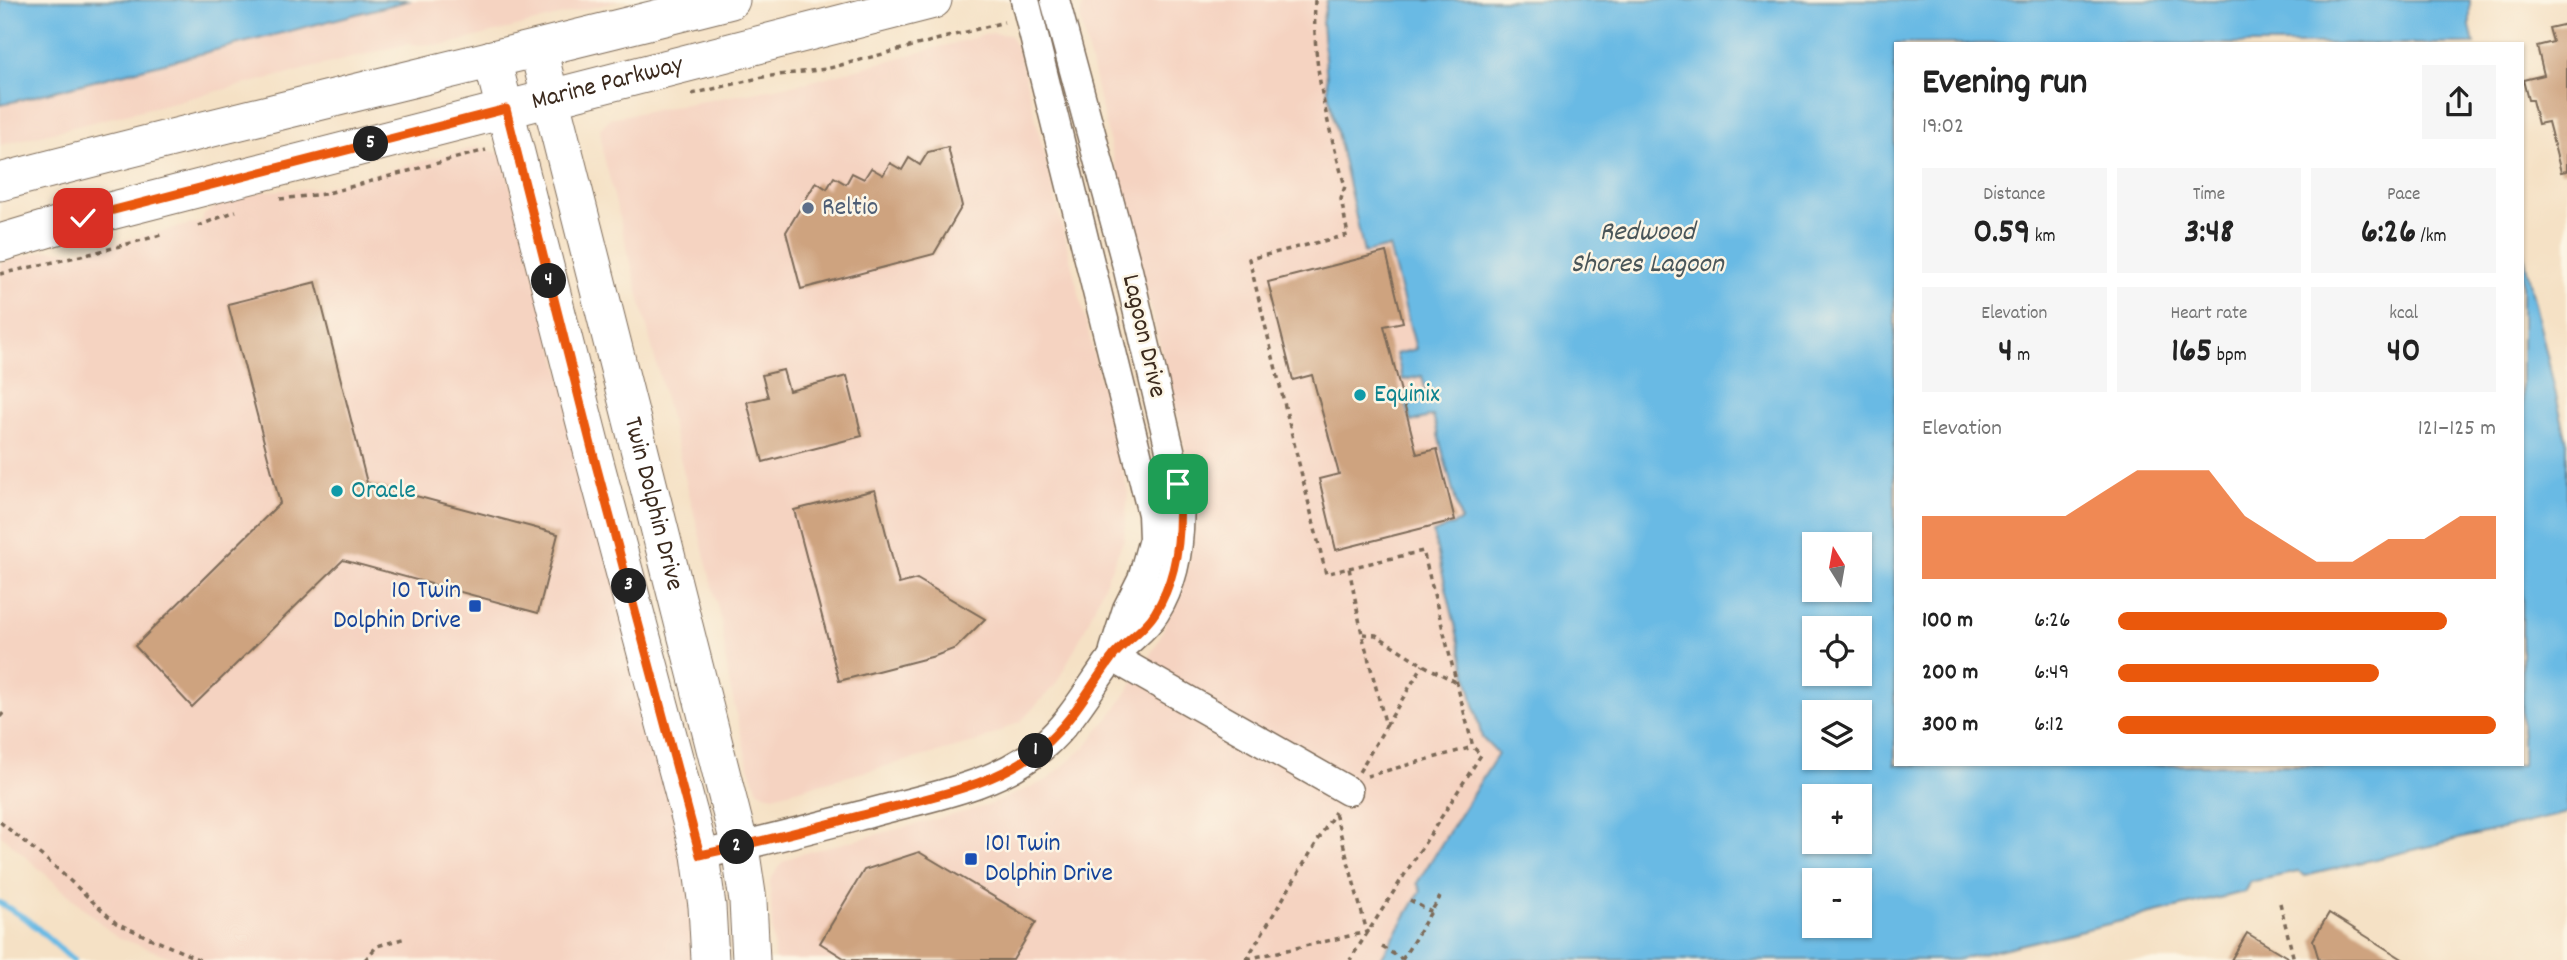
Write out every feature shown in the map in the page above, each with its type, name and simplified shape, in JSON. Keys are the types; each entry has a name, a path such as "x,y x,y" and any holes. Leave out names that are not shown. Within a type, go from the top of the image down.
{"main road":[{"name":"Marine Parkway","path":"0,182 731,0"},
{"name":"Marine Parkway","path":"0,243 83,218 933,0"},
{"name":"Twin Dolphin Drive","path":"538,49 740,847 748,901 751,960"},
{"name":"Twin Dolphin Drive","path":"492,59 700,855 707,906 710,960"}],"street":[{"name":"Lagoon Drive","path":"700,855 944,793 1004,772 1042,747 1081,705 1112,657 1154,614 1168,585 1177,556 1180,511 1173,461 1128,270 1055,0"},
{"name":"Lagoon Drive","path":"1017,10 1152,514 1153,538 1146,565 1127,609 1112,657"},
{"path":"1112,657 1346,794"}],"path":[{"path":"1315,0 1315,57 1345,186 1341,199 1348,235 1249,259 1326,574 1423,551 1473,747 1481,755 1350,960"},
{"path":"684,95 763,78 826,69 1017,10"},
{"path":"279,199 324,194 486,150"},
{"path":"198,226 243,208"},
{"path":"0,274 161,235"},
{"path":"1349,568 1362,626"},
{"path":"1362,634 1376,635 1456,682"},
{"path":"1386,726 1423,665"},
{"path":"0,717 5,711"},
{"path":"1367,932 1346,794 1473,747"},
{"path":"0,822 53,865 116,923 200,960"},
{"path":"1382,947 1402,960 1440,897"},
{"path":"1410,900 1431,912"},
{"path":"2280,903 2294,960"},
{"path":"1247,959 1367,932"},
{"path":"365,960 377,946 406,938"}],"shaded area":[{"path":"0,0 621,0 445,45 408,44 0,145"},
{"path":"1085,0 1327,0 1322,23 1328,92 1364,252 1389,246 1416,349 1396,355 1402,380 1422,375 1426,392 1404,398 1411,421 1433,415 1461,522 1433,533 1482,738 1498,754 1417,882 1421,889 1380,960 774,960 770,881 782,862 797,855 987,806 1047,780 1085,747 1118,706 1158,642 1188,568 1192,530 1192,485 1180,425 1080,17"},
{"path":"992,33 1010,35 1019,52 1128,492 1124,539 1085,629 1056,684 1021,721 978,742 773,796 758,790 748,764 729,682 721,620 603,153 600,129 610,118 808,82"},
{"path":"477,147 502,154 673,792 701,960 178,960 115,936 0,834 0,263 47,250 77,251 201,222 204,215 221,203 265,191 319,188"}],"water":[{"path":"0,0 411,0 0,105"},
{"name":"Redwood Shores Lagoon","path":"1327,0 2470,0 2470,26 2474,42 1894,42 1894,766 2524,766 2524,257 2567,442 2567,813 2305,876 2298,872 2250,882 2244,892 1956,960 1380,960 1421,890 1417,883 1498,754 1482,738 1433,533 1461,521 1433,416 1411,422 1404,398 1426,392 1422,376 1403,380 1396,354 1416,349 1389,247 1364,253 1328,92 1322,23"}],"building":[{"path":"2567,24 2567,171 2561,172 2548,122 2538,124 2532,100 2528,100 2524,84 2524,80 2544,75 2537,46 2553,42 2549,28"},
{"path":"948,147 962,206 934,254 801,289 786,232 816,182 827,189 834,177 846,184 852,173 864,179 871,168 883,175 890,163 902,170 909,158 920,165 928,152"},
{"name":"Equinix","path":"1386,252 1403,322 1384,326 1417,454 1437,449 1455,520 1336,550 1319,479 1339,474 1312,375 1293,380 1268,282"},
{"name":"Oracle","path":"316,282 367,483 558,534 538,613 343,560 192,707 135,646 280,503 228,304"},
{"path":"783,370 789,391 847,376 862,436 763,462 747,402 768,397 762,375"},
{"path":"875,490 899,584 917,579 985,619 956,648 839,681 794,510"},
{"path":"919,852 1036,922 1013,960 847,960 820,943 864,870"},
{"path":"2329,913 2404,960 2319,960 2313,940"},
{"path":"2247,933 2292,960 2231,960"}],"waterway":[{"path":"0,903 28,920 73,960"}],"place":[{"name":"Reltio","path":"808,208"},
{"name":"Equinix","path":"1360,395"},
{"name":"Oracle","path":"337,491"},
{"name":"10 Twin Dolphin Drive","path":"475,606"},
{"name":"101 Twin Dolphin Drive","path":"971,859"}],"route":[{"path":"83,218 506,109 595,461 700,855 761,842 944,793 1004,772 1042,747 1081,705 1112,657 1154,614 1168,585 1177,556 1180,511 1178,484"}]}
